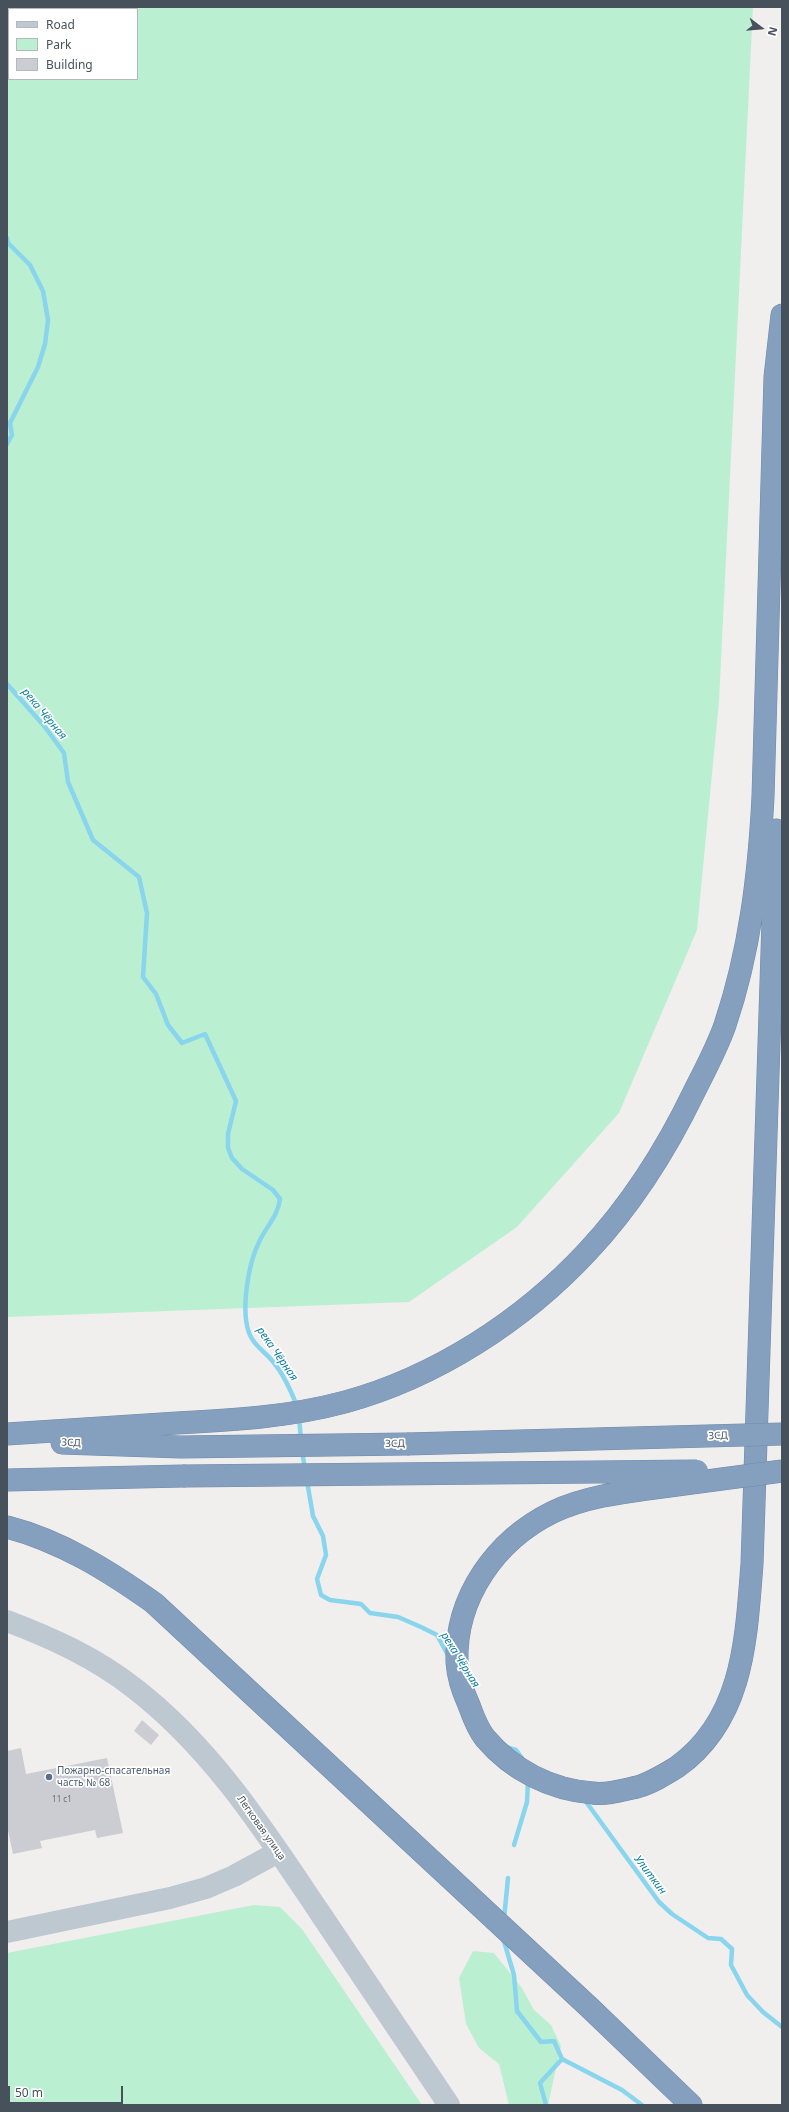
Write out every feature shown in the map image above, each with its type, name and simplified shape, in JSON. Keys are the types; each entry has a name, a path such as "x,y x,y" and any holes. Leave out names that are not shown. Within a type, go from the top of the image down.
{"highway":[{"path":"7,1434 242,1420 308,1410 345,1402 380,1390 445,1362 496,1330 552,1286 588,1251 618,1214 670,1138 712,1056 735,993 753,913 761,847 775,377 782,315"},
{"path":"782,625 752,1556 744,1650 738,1677 727,1707 711,1734 692,1756 664,1776 637,1787 594,1794 546,1783 505,1758 485,1737 478,1726 463,1690 457,1663 460,1621 467,1601 481,1576 497,1554 521,1532 554,1512 606,1495 782,1470"},
{"name":"ЗСД","path":"7,1441 181,1447 407,1444 782,1434"},
{"path":"7,1480 183,1476 782,1470"},
{"path":"7,1527 56,1544 83,1557 117,1577 154,1603 590,2008 691,2105"}],"street":[{"name":"Легковая улица","path":"7,1621 45,1635 85,1656 134,1688 178,1727 200,1750 236,1793 278,1852 449,2105"},
{"path":"7,1932 170,1898 206,1888 234,1876 278,1852"}],"green space":[{"path":"7,7 753,7 719,701 697,930 619,1113 517,1227 409,1302 7,1317"},
{"path":"254,1905 280,1907 302,1929 422,2105 7,2105 7,1953"},
{"path":"473,1951 494,1953 522,1988 534,2010 551,2025 561,2046 548,2105 509,2105 499,2064 479,2048 466,2024 459,1978"}],"building":[{"path":"142,1720 159,1735 151,1745 134,1731"},
{"path":"21,1748 26,1774 107,1758 123,1833 97,1838 95,1830 40,1841 42,1848 13,1854 7,1826 7,1751"}],"waterway":[{"name":"река Чёрная","path":"7,238 8,243 30,265 43,291 48,320 45,344 38,367 10,423 12,435 7,444"},
{"name":"река Чёрная","path":"7,684 45,727 64,753 68,782 93,840 139,877 147,913 143,977 156,994 168,1025 182,1043 205,1034 236,1101 228,1134 228,1148 232,1158 242,1169 273,1190 280,1199 277,1211 255,1251 247,1288 246,1314 247,1326 252,1339 278,1368 287,1383 297,1406"},
{"name":"река Чёрная","path":"299,1417 301,1440"},
{"name":"река Чёрная","path":"302,1451 305,1469"},
{"name":"река Чёрная","path":"307,1481 313,1516 323,1536 326,1555 317,1579 321,1595 330,1600 361,1604 370,1613 398,1617 421,1627 437,1635 449,1657"},
{"name":"река Чёрная","path":"506,1747 516,1750 522,1758"},
{"name":"река Чёрная","path":"514,1845 527,1802 528,1781"},
{"name":"Улиткин","path":"584,1799 659,1902 672,1914 708,1938 721,1939 732,1949 731,1965 747,1995 763,2012 782,2027"},
{"name":"река Чёрная","path":"504,1919 508,1878"},
{"name":"река Чёрная","path":"503,1938 514,1975 517,2011 541,2042 554,2041 562,2059 540,2083 546,2105"},
{"path":"562,2059 622,2090 642,2105"}],"place":[{"name":"Пожарно-спасательная часть № 68","path":"49,1777"}]}
